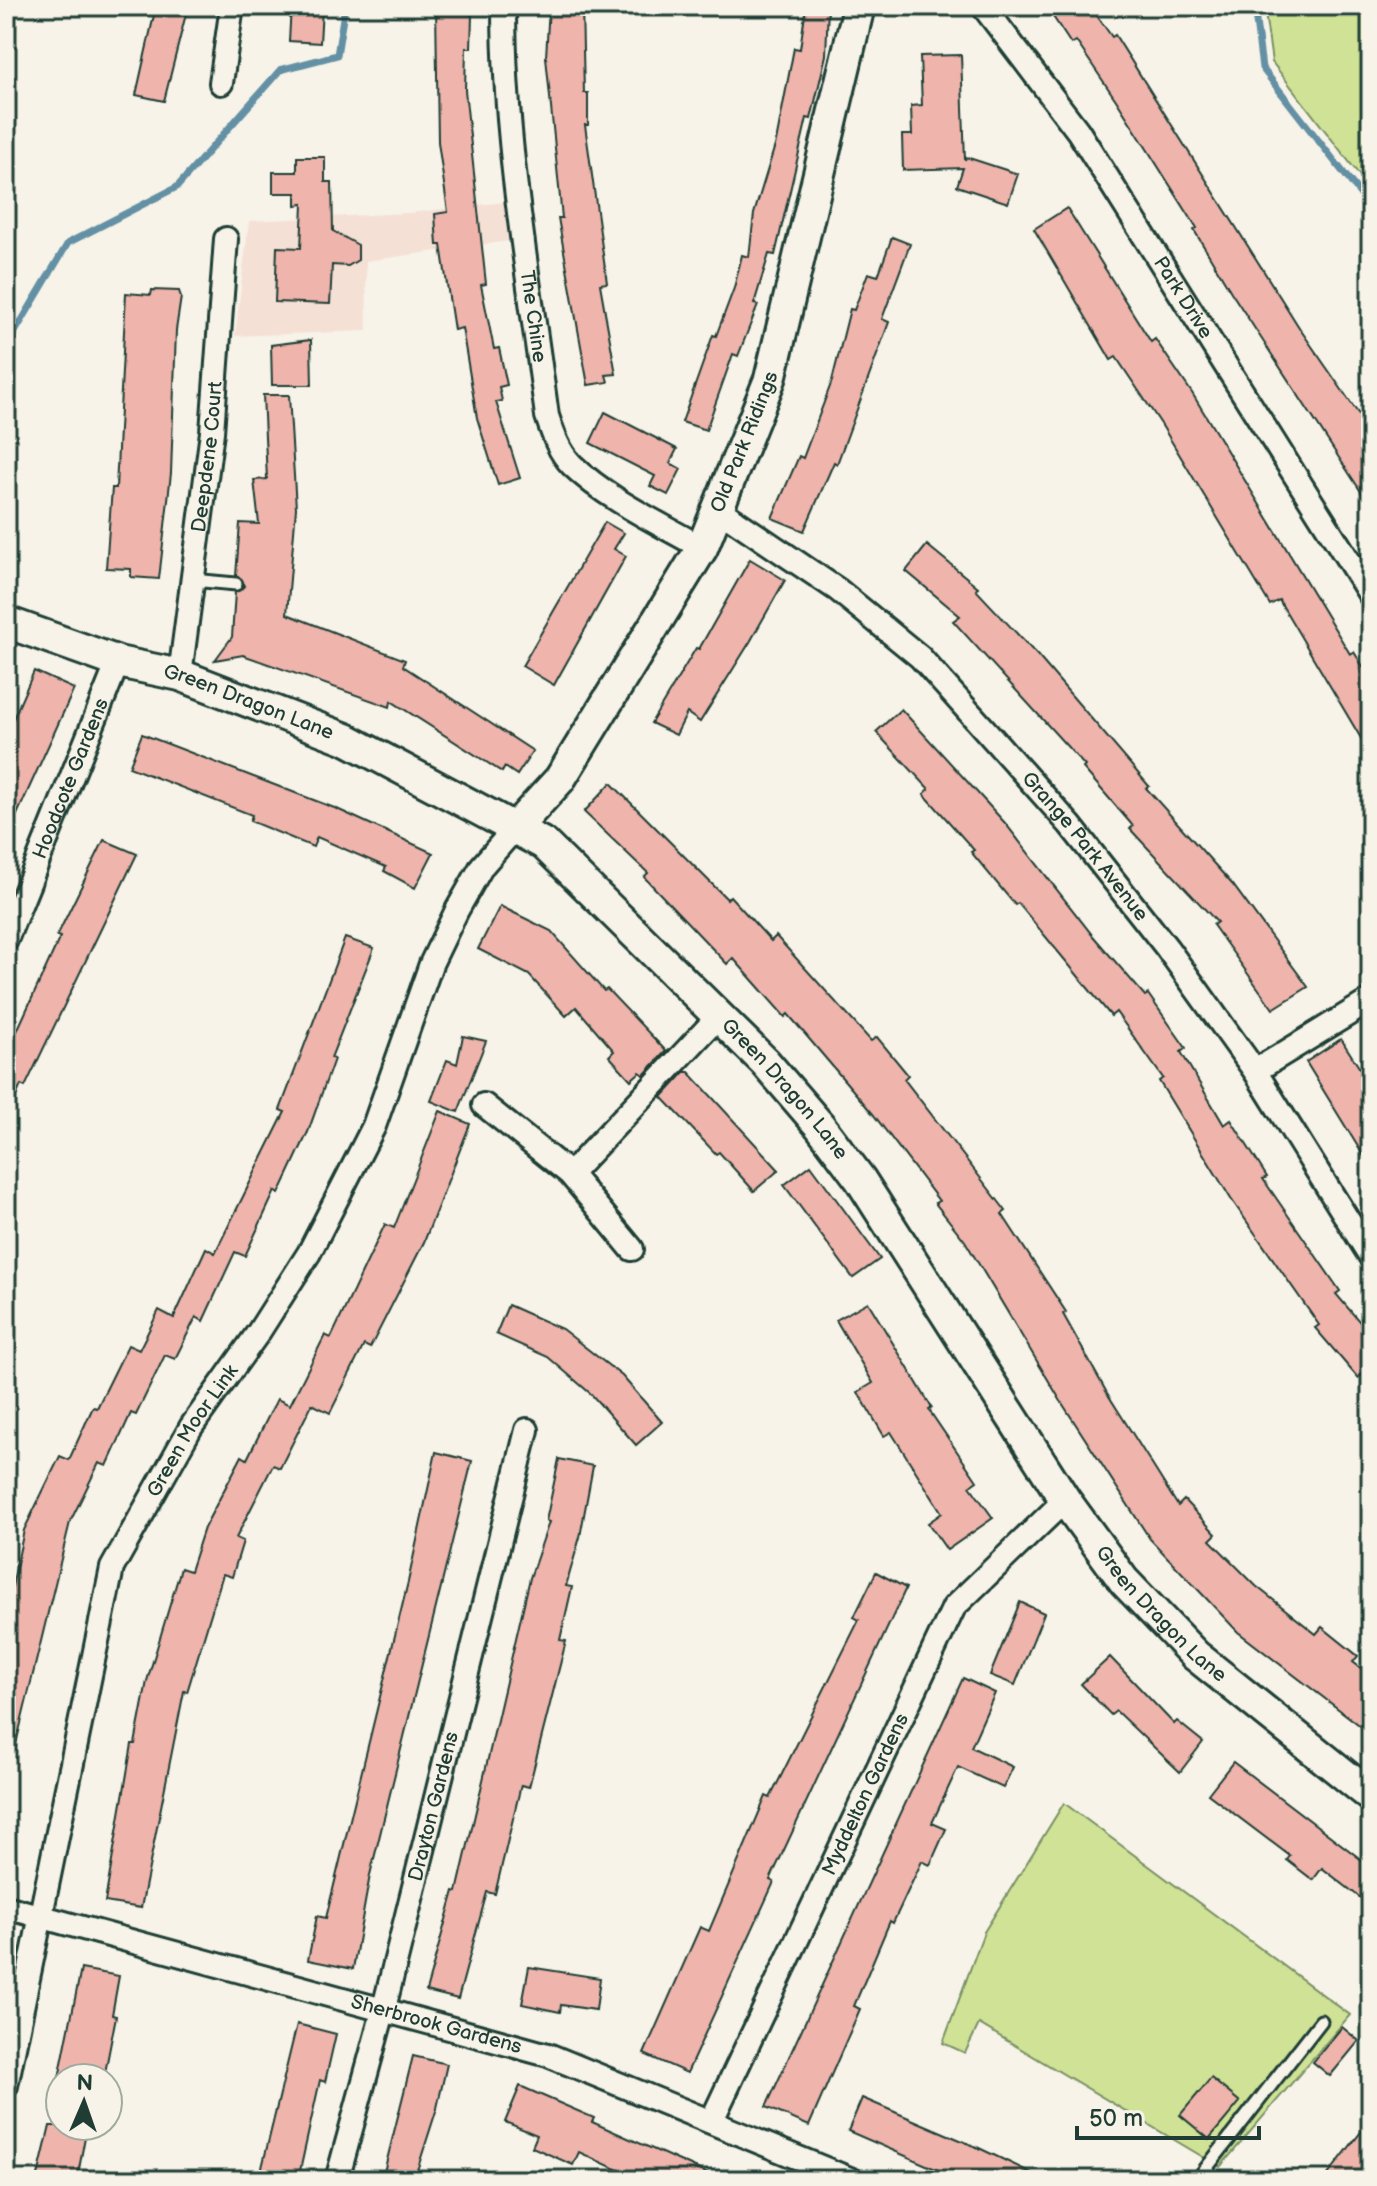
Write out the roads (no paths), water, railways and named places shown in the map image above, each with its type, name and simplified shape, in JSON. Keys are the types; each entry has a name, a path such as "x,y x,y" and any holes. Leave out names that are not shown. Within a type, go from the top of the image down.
{"street":[{"path":"221,83 232,6"},
{"name":"The Chine","path":"504,6 504,63 511,143 547,416 554,440 571,464 611,494 702,548"},
{"name":"Old Park Ridings","path":"515,828 560,779 702,548 770,379 859,6"},
{"name":"Park Drive","path":"983,6 1078,131 1371,596"},
{"name":"Deepdene Court","path":"180,675 212,432 226,239"},
{"name":"Grange Park Avenue","path":"718,509 838,590 920,657 1070,825 1167,948 1255,1071 1371,1257"},
{"name":"Green Dragon Lane","path":"6,622 118,662 180,675 346,739 544,844 765,1062 860,1179 1065,1500 1124,1581 1195,1655 1371,1796"},
{"name":"Hoodcote Gardens","path":"6,940 118,662"},
{"name":"Green Moor Link","path":"6,2086 112,1568 191,1427 258,1333 309,1253 374,1126 431,964 457,910 482,866 515,828"},
{"path":"1255,1071 1371,1000"},
{"path":"570,1174 717,1018"},
{"path":"484,1105 570,1174 632,1249"},
{"name":"Drayton Gardens","path":"337,2180 384,2008 527,1430"},
{"name":"Myddelton Gardens","path":"712,2120 954,1607 1065,1500"},
{"name":"Sherbrook Gardens","path":"6,1907 548,2055 852,2180"}],"lane":[{"path":"192,580 236,584"},
{"path":"1197,2180 1321,2021"}],"waterway":[{"path":"6,347 68,243 177,187 280,70 337,55 345,6"},
{"path":"1254,6 1262,68 1371,208"}]}
